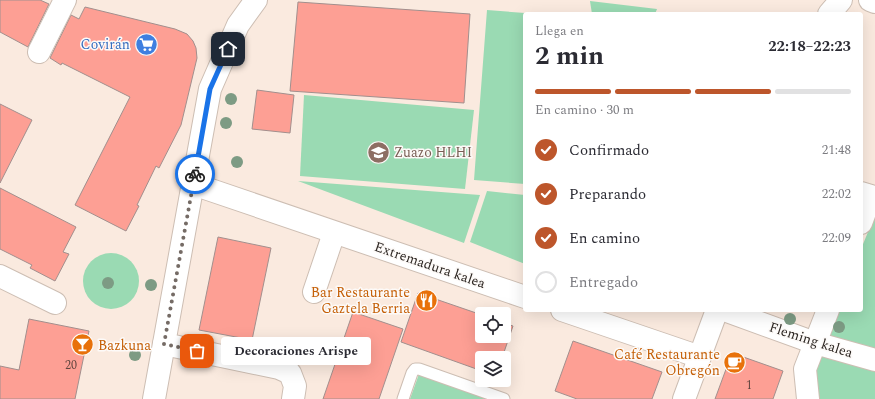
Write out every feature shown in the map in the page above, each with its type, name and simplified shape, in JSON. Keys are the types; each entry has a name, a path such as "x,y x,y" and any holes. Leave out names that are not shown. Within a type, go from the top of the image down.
{"street":[{"path":"39,52 65,0"},
{"path":"154,399 210,89 238,25 256,0"},
{"path":"831,12 841,0"},
{"path":"870,0 875,2"},
{"name":"Extremadura kalea","path":"193,184 523,296"},
{"path":"863,215 869,192"},
{"path":"314,292 334,232"},
{"path":"0,276 55,303"},
{"path":"568,312 700,357"},
{"path":"684,399 716,312"},
{"name":"Fleming kalea","path":"730,312 815,343 875,360"},
{"path":"793,399 827,312"},
{"path":"164,344 279,368 290,373 295,386 293,399"},
{"path":"805,369 808,399"}],"lane":[{"path":"403,399 412,373 418,368 504,399"}],"green space":[{"path":"590,1 657,9 656,12 592,12"},
{"path":"487,10 523,13 523,184 474,180"},
{"path":"304,95 474,110 465,189 300,176"},
{"path":"298,181 480,195 464,243"},
{"path":"487,191 523,195 523,263 470,242"},
{"path":"875,215 875,399 820,399 814,382 817,357 835,312 863,312 863,244"},
{"path":"111,253 122,255 131,261 137,270 139,281 137,292 131,301 122,307 111,309 100,307 91,301 85,292 83,281 85,270 91,261 100,255"},
{"path":"419,374 488,399 410,399"}],"building":[{"path":"0,0 40,0 49,4 28,47 0,32"},
{"path":"298,2 470,14 464,103 290,91"},
{"path":"85,7 175,29 187,34 193,41 196,48 197,58 181,125 159,168 156,166 137,205 139,206 126,231 75,205 130,97 62,63 61,65 50,58 71,15 79,19"},
{"path":"257,90 294,95 290,133 252,129"},
{"path":"0,104 32,120 0,183"},
{"path":"0,188 76,227 63,252 69,254 55,281 30,268 32,265 0,249"},
{"path":"218,237 271,248 252,340 199,330"},
{"path":"418,293 475,313 475,343 507,343 504,351 475,351 475,368 401,342"},
{"path":"353,312 403,329 379,399 323,399"},
{"path":"29,319 89,331 75,399 0,399 0,366 19,370"},
{"path":"573,341 662,372 652,399 577,399 555,391"},
{"path":"732,353 783,371 773,399 715,399"}],"way so far":[{"path":"195,174 164,344 197,351"}],"place":[{"name":"Covirán","path":"146,44"},
{"name":"Zuazo HLHI","path":"379,152"},
{"name":"Bar Restaurante Gaztela Berria","path":"426,300"},
{"name":"Bazkuna","path":"82,345"},
{"name":"Decoraciones Arispe","path":"197,351"},
{"name":"Café Restaurante Obregón","path":"735,362"}],"route":[{"path":"195,174 210,89 228,49"}]}
